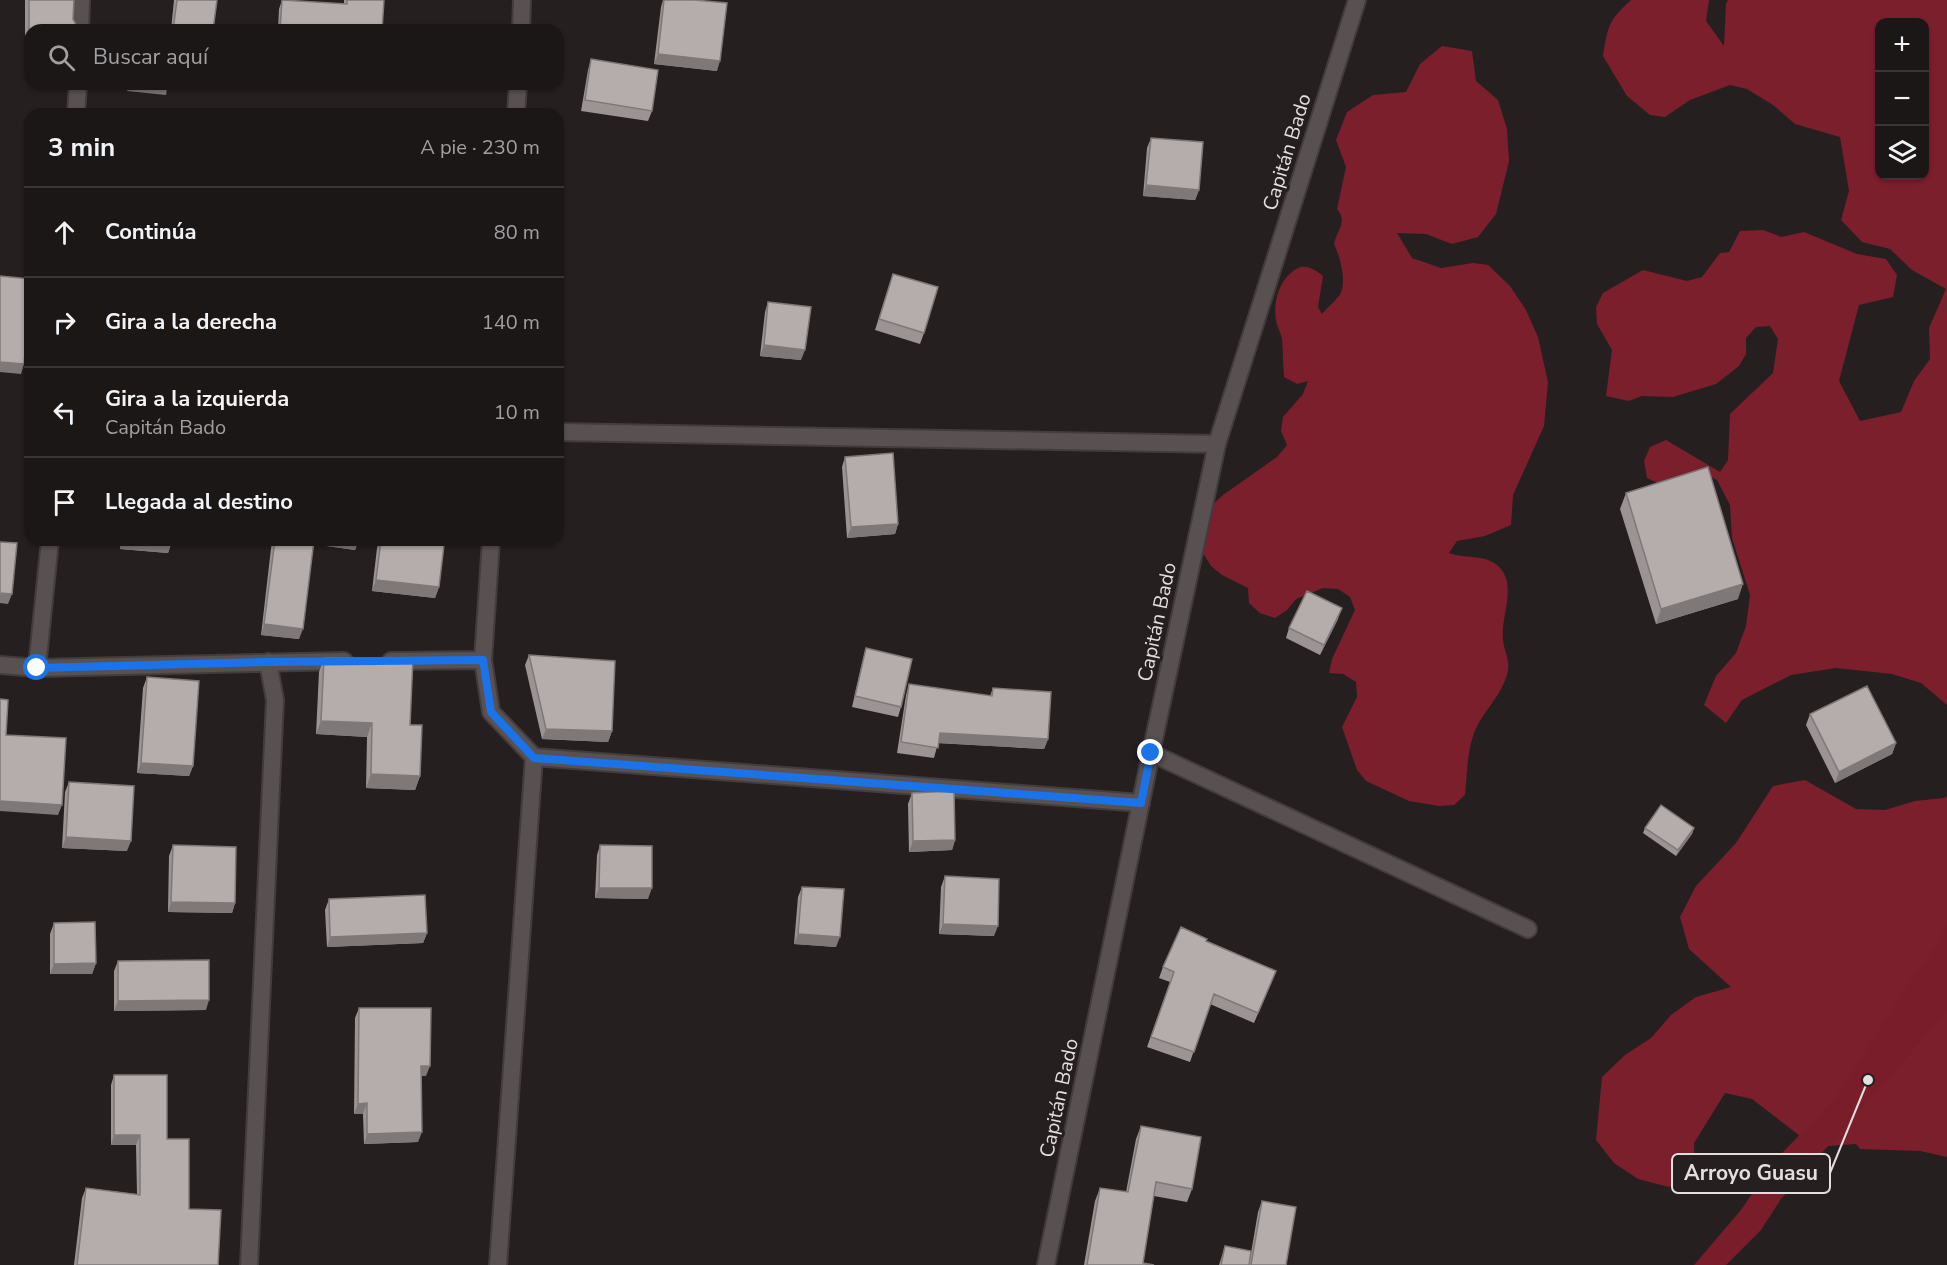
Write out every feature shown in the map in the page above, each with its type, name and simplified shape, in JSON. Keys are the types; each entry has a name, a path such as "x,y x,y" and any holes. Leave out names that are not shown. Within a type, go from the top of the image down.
{"street":[{"path":"80,24 81,0"},
{"path":"521,24 522,0"},
{"name":"Capitán Bado","path":"1046,1265 1217,444 1357,0"},
{"path":"76,108 78,90"},
{"path":"516,108 518,90"},
{"path":"564,432 1217,444"},
{"path":"37,668 49,546"},
{"path":"491,546 483,660 491,712 534,758 1141,803"},
{"path":"0,665 37,668 268,662 483,660"},
{"path":"249,1265 275,700 268,662"},
{"path":"1151,753 1528,929"},
{"path":"498,1265 534,758"}],"shaded area":[{"path":"1631,0 1709,0 1706,21 1724,46 1728,0 1947,0 1947,705 1921,683 1892,674 1836,668 1791,675 1742,700 1726,723 1704,705 1716,676 1736,653 1746,626 1750,595 1732,538 1730,505 1717,480 1702,473 1674,477 1660,484 1647,478 1644,461 1650,447 1666,440 1720,472 1728,460 1730,414 1773,373 1778,339 1770,326 1756,327 1746,338 1746,354 1739,366 1716,384 1673,397 1642,396 1629,401 1606,396 1612,350 1597,324 1596,307 1603,293 1643,270 1687,281 1702,277 1720,253 1729,252 1740,231 1763,230 1781,237 1804,232 1857,254 1886,259 1897,275 1893,297 1859,305 1839,381 1860,421 1901,412 1914,381 1930,359 1929,328 1946,289 1912,270 1890,249 1862,242 1841,220 1849,191 1840,137 1795,124 1773,105 1747,89 1730,85 1690,100 1665,117 1650,115 1627,96 1603,56 1606,38 1613,19"},
{"path":"1442,46 1472,51 1476,81 1498,100 1507,129 1509,161 1496,214 1478,237 1452,244 1426,234 1397,233 1412,258 1441,268 1473,263 1488,265 1510,286 1526,310 1538,337 1548,382 1544,426 1513,495 1511,525 1485,536 1457,541 1449,553 1486,559 1497,565 1507,581 1503,640 1508,659 1508,671 1501,689 1481,719 1473,736 1468,758 1465,795 1454,805 1439,806 1409,801 1366,781 1357,770 1342,727 1357,697 1356,682 1343,674 1329,673 1332,659 1355,610 1350,597 1338,589 1323,588 1296,599 1287,610 1275,618 1260,613 1249,603 1248,588 1222,575 1211,566 1203,553 1198,537 1209,508 1223,495 1277,457 1287,445 1281,431 1283,417 1303,394 1308,381 1297,384 1284,377 1282,339 1275,314 1282,284 1291,272 1301,267 1311,268 1323,276 1318,307 1322,314 1342,291 1342,270 1334,244 1342,222 1337,209 1346,167 1336,140 1347,112 1373,95 1406,92 1420,64"},
{"path":"1805,780 1856,809 1885,810 1915,801 1947,796 1947,1157 1920,1151 1860,1149 1856,1144 1828,1146 1800,1136 1752,1099 1725,1093 1694,1143 1695,1172 1669,1187 1638,1179 1614,1163 1596,1140 1602,1077 1625,1055 1651,1038 1671,1015 1696,997 1731,987 1689,949 1680,917 1696,886 1736,843 1773,786"},
{"path":"1947,923 1947,1012 1781,1199 1761,1230 1726,1265 1694,1265 1741,1210 1776,1159 1836,1098 1909,983 1937,945"}],"building":[{"path":"29,0 74,0 73,19 76,24 29,24"},
{"path":"177,0 217,0 214,24 174,24"},
{"path":"282,0 347,4 347,0 384,0 382,24 280,24"},
{"path":"664,0 727,3 720,61 658,54"},
{"path":"591,59 658,70 652,111 585,100"},
{"path":"1151,138 1203,142 1199,190 1146,185"},
{"path":"893,274 938,287 924,333 879,319"},
{"path":"0,276 24,278 24,364 0,362"},
{"path":"768,302 811,307 805,350 764,345"},
{"path":"893,453 898,524 851,527 845,457"},
{"path":"1708,467 1743,584 1661,609 1626,493"},
{"path":"0,542 17,543 12,594 0,593"},
{"path":"274,546 313,546 303,629 264,624"},
{"path":"380,546 444,546 439,587 376,580"},
{"path":"1307,591 1342,608 1324,645 1289,628"},
{"path":"866,648 912,659 901,707 855,696"},
{"path":"529,655 615,661 612,731 546,729"},
{"path":"324,658 413,658 410,725 422,725 420,776 371,774 372,723 321,721"},
{"path":"147,677 199,681 193,766 141,763"},
{"path":"909,684 992,696 993,688 1051,692 1048,739 940,733 938,748 901,742"},
{"path":"1867,686 1896,743 1839,772 1810,714"},
{"path":"0,699 8,700 6,735 66,738 62,805 0,801"},
{"path":"69,782 134,786 131,841 66,837"},
{"path":"954,791 955,840 913,841 912,793"},
{"path":"1661,805 1694,828 1678,850 1645,828"},
{"path":"173,845 236,847 235,903 171,902"},
{"path":"600,845 652,846 652,888 599,888"},
{"path":"945,876 999,879 998,926 943,924"},
{"path":"802,887 844,889 840,937 798,934"},
{"path":"425,895 427,933 330,937 329,899"},
{"path":"95,922 96,963 54,964 54,923"},
{"path":"1181,927 1207,939 1206,941 1276,971 1258,1013 1214,994 1194,1052 1151,1037 1174,972 1163,967"},
{"path":"209,960 209,1000 118,1001 118,961"},
{"path":"359,1008 431,1008 430,1066 421,1066 422,1132 367,1134 367,1103 358,1104"},
{"path":"114,1075 167,1075 167,1139 189,1139 189,1209 221,1210 218,1265 77,1265 86,1188 140,1195 140,1135 114,1135"},
{"path":"1141,1126 1201,1137 1192,1189 1156,1182 1143,1263 1154,1265 1087,1265 1100,1188 1128,1192"},
{"path":"1262,1201 1296,1207 1286,1265 1251,1265"},
{"path":"1225,1246 1251,1251 1249,1265 1221,1265"}],"place":[{"name":"Arroyo Guasu","path":"1868,1080"}],"route":[{"path":"37,668 268,662 483,660 491,712 534,758 1141,803 1151,753"}]}
